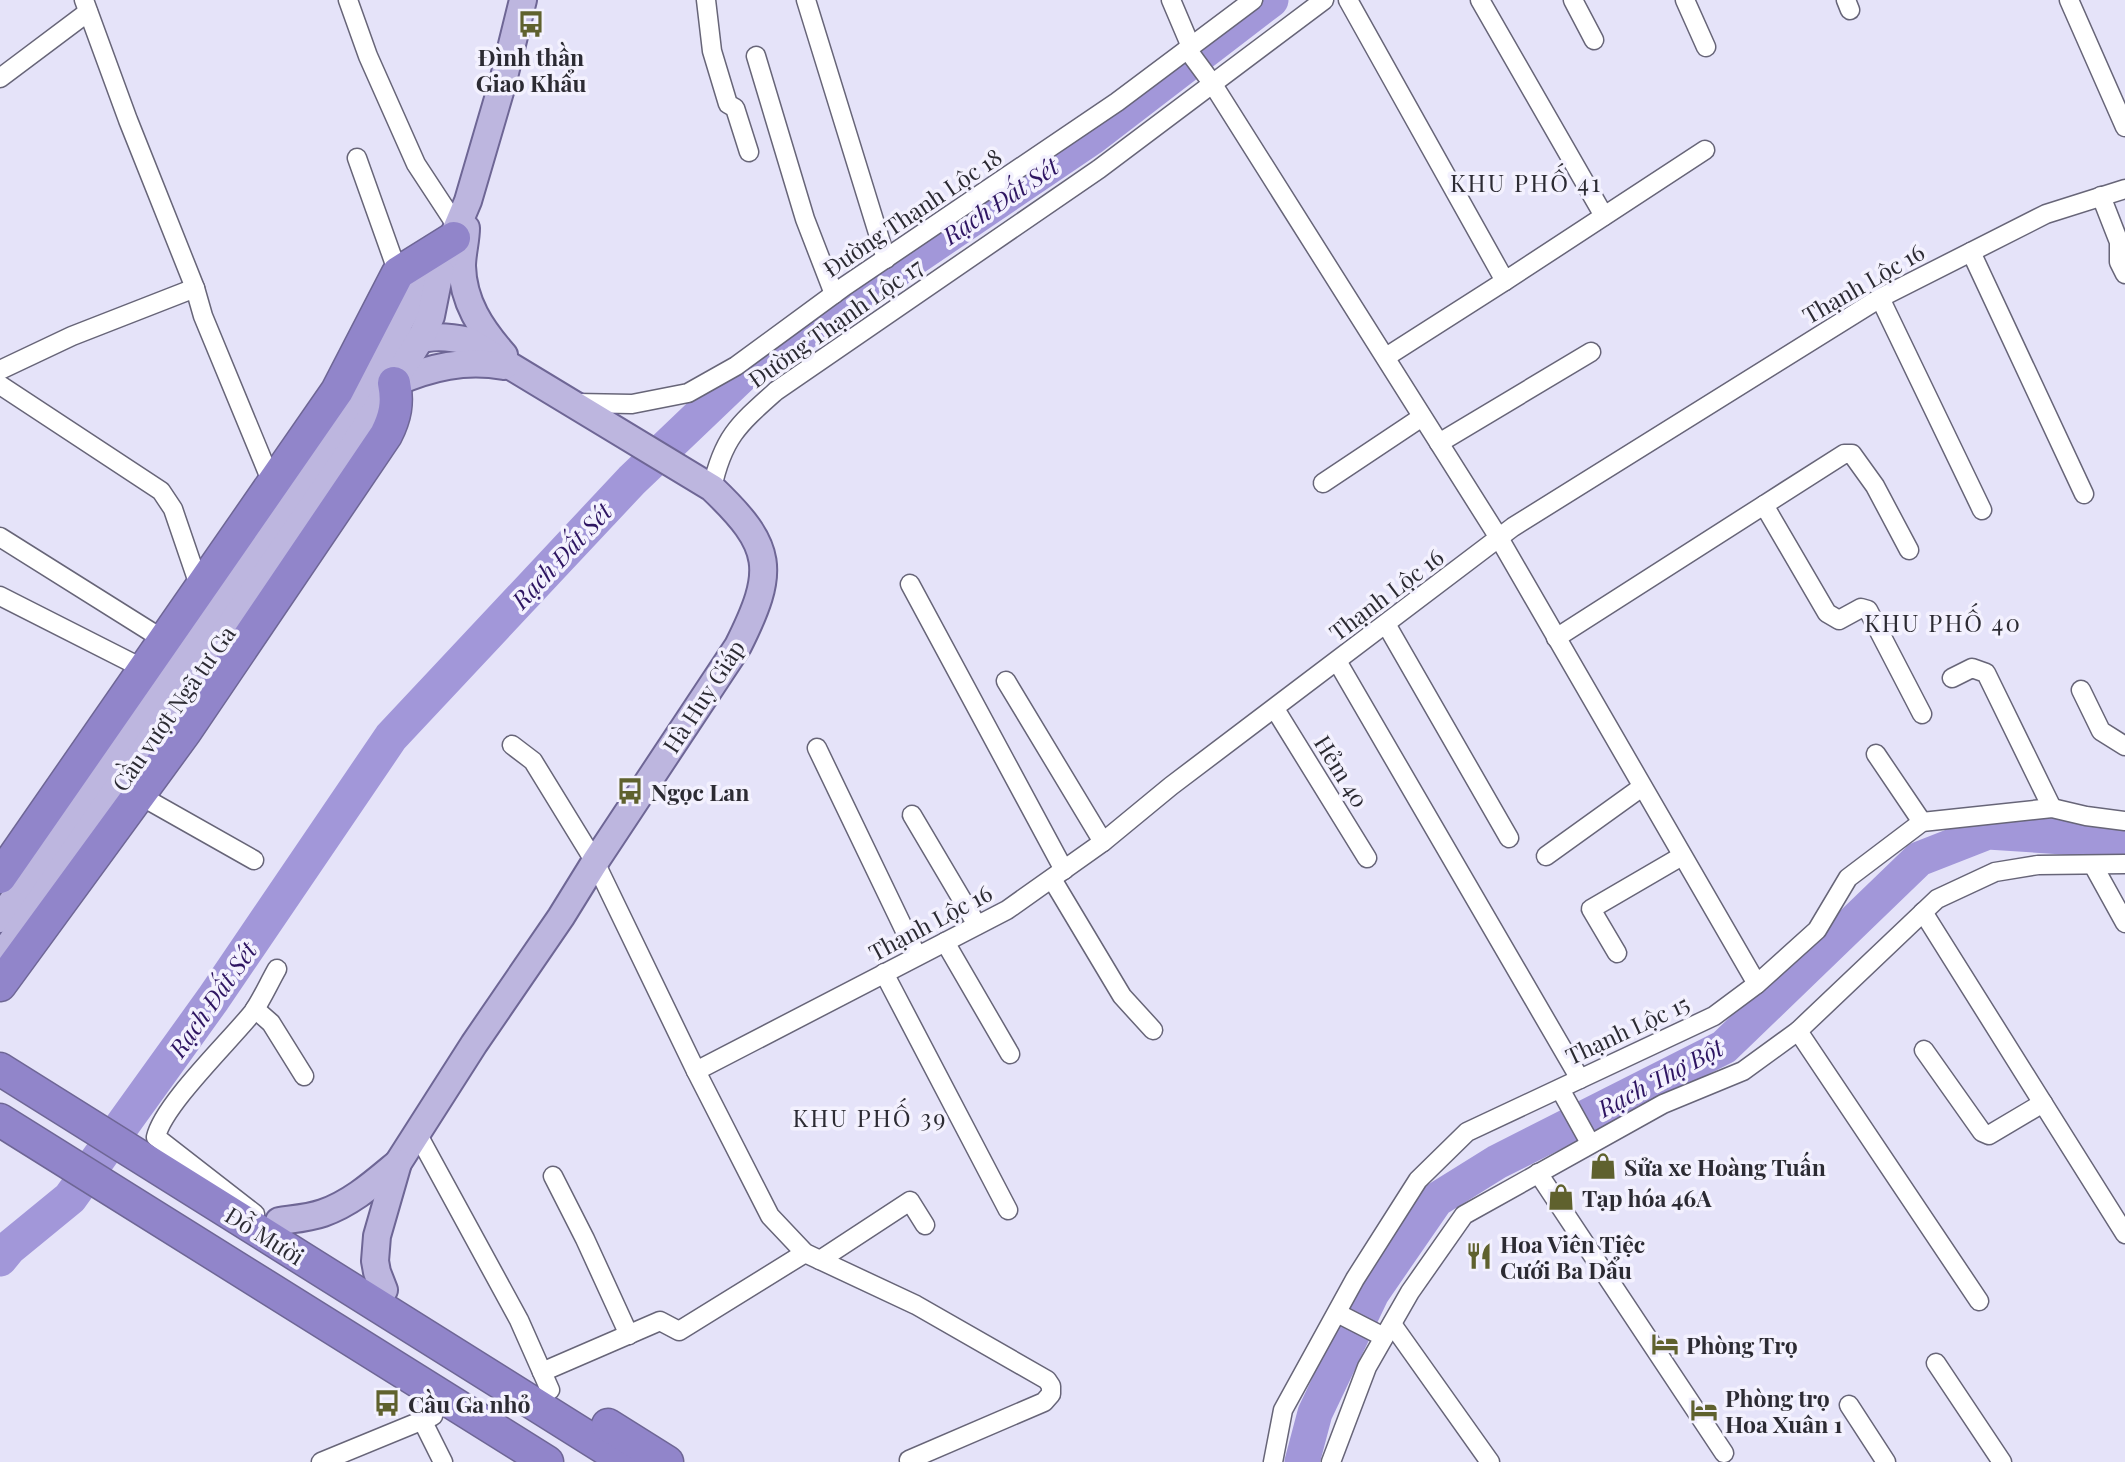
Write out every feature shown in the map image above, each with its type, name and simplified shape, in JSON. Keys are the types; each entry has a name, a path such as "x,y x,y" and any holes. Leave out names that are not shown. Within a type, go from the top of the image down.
{"highway":[{"path":"0,877 337,391 398,273 451,244"},
{"path":"0,985 185,732 386,435 394,420 396,407 388,369"},
{"path":"0,1069 209,1201"},
{"name":"Đỗ Mười","path":"0,1120 547,1462"},
{"name":"Đỗ Mười","path":"29,1139 67,1187 427,1418"},
{"name":"Đỗ Mười","path":"209,1201 267,1218 475,1346 546,1381 667,1462"},
{"name":"Đỗ Mười","path":"209,1201 627,1462"},
{"path":"424,1335 475,1346"},
{"path":"427,1418 509,1462"}],"main road":[{"name":"Hà Huy Giáp","path":"388,369 421,338 431,317 451,244 468,201 502,85 523,0"},
{"name":"Hà Huy Giáp","path":"468,201 462,264 465,294 477,321 514,367"},
{"name":"Hà Huy Giáp","path":"336,451 388,369 409,305 451,244"},
{"name":"Hà Huy Giáp","path":"384,1290 375,1261 377,1236 398,1163 738,646 754,613 764,571 761,548 752,530 737,511 712,488 469,341 446,336 421,338"},
{"path":"388,369 436,367 480,361 514,367"},
{"name":"Cầu vượt Ngã tư Ga","path":"0,919 336,451"},
{"name":"Cầu vượt Ngã tư Ga","path":"0,958 336,451"},
{"name":"Hà Huy Giáp","path":"267,1218 320,1214 338,1207 358,1195 398,1163"}],"street":[{"path":"348,0 368,56 451,244"},
{"path":"706,0 712,51 728,104 735,108 749,152"},
{"path":"806,0 886,259"},
{"path":"1171,0 1189,49 1499,538 1757,984"},
{"name":"Đường Thạnh Lộc 18","path":"574,403 632,404 688,393 736,366 834,294 1117,102 1253,0"},
{"name":"Đường Thạnh Lộc 17","path":"712,488 718,460 728,440 744,420 776,391 1098,169 1210,80 1324,0"},
{"path":"1348,0 1505,281"},
{"path":"1480,0 1604,216"},
{"path":"1573,0 1594,40"},
{"path":"1685,0 1706,47"},
{"path":"2069,0 2125,127"},
{"path":"0,78 86,6 195,288 203,316 272,482"},
{"path":"756,56 805,219 834,294"},
{"path":"1386,357 1705,150"},
{"path":"357,158 398,273"},
{"name":"Thạnh Lộc 16","path":"696,1071 1007,910 1103,842 1171,786 1499,538 1880,299 2046,214 2125,189"},
{"path":"2101,197 2119,242 2119,262 2125,274"},
{"path":"1971,252 2084,494"},
{"path":"0,370 72,336 195,288"},
{"path":"1880,299 1982,510"},
{"path":"1439,443 1591,352"},
{"path":"0,385 161,491 173,509 200,588"},
{"path":"1323,483 1422,417"},
{"path":"1556,638 1844,454 1852,454 1875,486 1909,550"},
{"path":"1764,505 1827,613 1839,620 1861,608 1868,610 1922,714"},
{"path":"0,537 164,640"},
{"path":"910,584 1122,996 1153,1030"},
{"path":"0,596 144,669"},
{"path":"1386,624 1509,838"},
{"path":"1337,661 1580,1079"},
{"path":"1952,678 1972,668 1986,673 2052,808"},
{"path":"1006,681 1103,842"},
{"path":"2081,690 2101,731 2125,746"},
{"name":"Hẻm 40","path":"1275,709 1367,858"},
{"path":"512,745 533,761 595,862 769,1216 812,1256 916,1305 1047,1380 1051,1386 1051,1394 1044,1402 909,1461"},
{"path":"817,748 917,956"},
{"path":"1876,754 1922,822 2052,808 2125,821"},
{"path":"1546,856 1642,787"},
{"path":"139,795 254,860"},
{"path":"912,815 977,925"},
{"name":"Thạnh Lộc 15","path":"1273,1462 1283,1410 1355,1279 1418,1180 1467,1132 1714,1016 1757,984 1817,930 1848,878 1922,822"},
{"path":"1617,953 1591,909 1682,856"},
{"path":"1331,1462 1367,1367 1410,1292 1464,1215 1663,1104 1743,1071 1798,1031 1937,899 1995,872 2038,865 2125,864"},
{"path":"2093,865 2125,923"},
{"path":"1923,912 2125,1234"},
{"path":"945,942 1010,1054"},
{"path":"267,1218 156,1137 159,1126 191,1083 255,1009 277,969"},
{"path":"884,973 1008,1210"},
{"path":"255,1009 271,1023 304,1076"},
{"path":"1798,1031 1979,1301"},
{"path":"1924,1050 1982,1132 1989,1135 2043,1103"},
{"path":"1560,1088 1590,1143"},
{"path":"417,1133 519,1320 546,1381 660,1321 679,1331 910,1201 925,1226"},
{"path":"1538,1173 1724,1453"},
{"path":"553,1176 629,1335"},
{"path":"1337,1312 1388,1331 1490,1462"},
{"path":"1936,1363 2002,1462"},
{"path":"1849,1405 1886,1462"},
{"path":"321,1462 427,1418 443,1462"}],"waterway":[{"name":"Rạch Đất Sét","path":"0,1259 9,1248 70,1198 213,999 391,737 632,480 742,375 1091,138 1271,0"},
{"name":"Rạch Thợ Bột","path":"1302,1462 1315,1413 1372,1293 1436,1200 1497,1162 1724,1047 1919,859 1988,832 2125,838"}],"place":[{"name":"Đình thần Giao Khẩu","path":"531,24"},
{"name":"Ngọc Lan","path":"630,791"},
{"name":"Sửa xe Hoàng Tuấn","path":"1603,1166"},
{"name":"Tạp hóa 46A","path":"1561,1197"},
{"name":"Hoa Viên Tiệc Cưới Ba Dẩu","path":"1479,1256"},
{"name":"Phòng Trọ","path":"1665,1344"},
{"name":"Cầu Ga nhỏ","path":"387,1403"},
{"name":"Phòng trọ Hoa Xuân 1","path":"1704,1410"}],"district":[{"name":"KHU PHỐ 41","path":"1526,182"},
{"name":"KHU PHỐ 40","path":"1943,622"},
{"name":"KHU PHỐ 39","path":"870,1117"}]}
